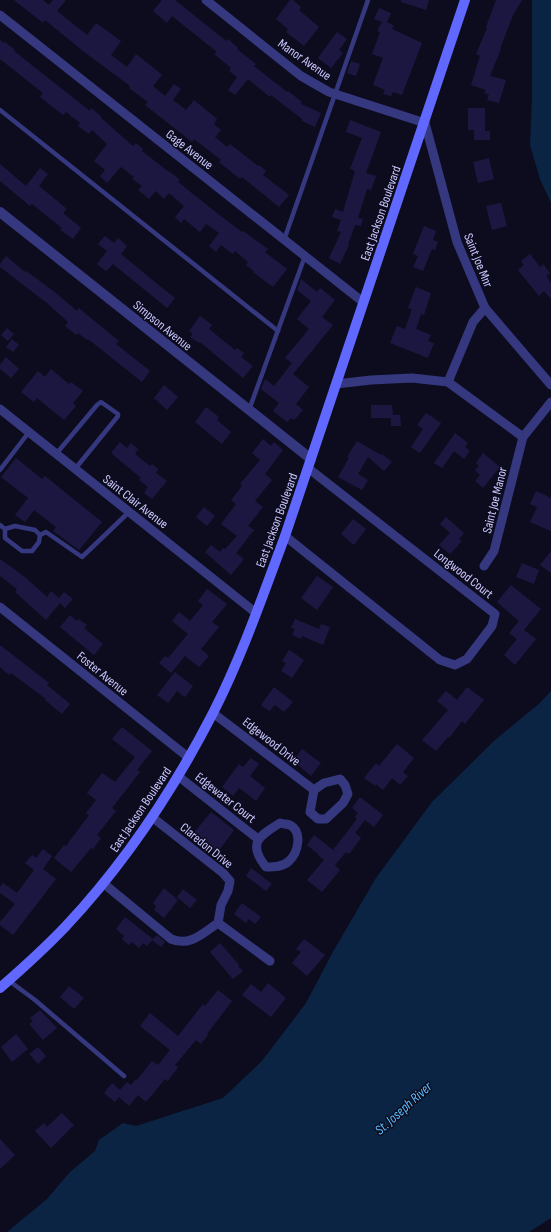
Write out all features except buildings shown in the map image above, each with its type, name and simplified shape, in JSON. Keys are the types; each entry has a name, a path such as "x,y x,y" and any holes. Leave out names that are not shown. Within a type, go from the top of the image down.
{"main road":[{"name":"East Jackson Boulevard","path":"0,988 33,959 64,928 103,883 152,817 189,758 213,713 234,668 285,536 465,0"}],"street":[{"name":"Manor Avenue","path":"206,0 301,76 329,92 425,122"},
{"name":"Gage Avenue","path":"0,15 363,302"},
{"name":"Saint Joe Mnr","path":"425,122 457,242 485,308 551,385"},
{"name":"Simpson Avenue","path":"0,212 249,410 310,463"},
{"path":"448,382 474,322 485,308"},
{"path":"336,384 371,380 412,378 448,382 523,437 551,402"},
{"name":"Saint Clair Avenue","path":"0,409 256,613"},
{"name":"Saint Joe Manor","path":"484,566 494,551 523,437"},
{"name":"Longwood Court","path":"285,536 440,660 455,665 466,659 492,626 495,614 310,463"},
{"name":"Foster Avenue","path":"0,607 189,758"},
{"name":"Edgewood Drive","path":"213,713 314,790"},
{"name":"Edgewater Court","path":"178,776 258,839"},
{"path":"340,779 345,785 348,794 343,803 326,820 318,819 310,812 314,790 324,783 340,779"},
{"name":"Claredon Drive","path":"152,817 223,873 230,882 228,891 221,905 218,923"},
{"name":"Edgewater Court","path":"280,823 290,825 297,832 298,843 296,851 289,861 276,867 266,867 259,858 256,849 258,839 280,823"},
{"path":"103,883 171,939 179,942 194,939 218,923 270,961"}],"lane":[{"path":"284,240 368,0"},
{"path":"0,110 278,331"},
{"path":"249,410 305,256"},
{"path":"56,454 101,402 118,414 118,416 75,469"},
{"path":"0,470 29,432"},
{"path":"40,535 46,532 82,557 129,512"},
{"path":"0,525 4,529 5,538 22,551 32,550 39,542 40,535"},
{"path":"4,529 15,526 35,530 40,535"},
{"path":"8,980 35,1000 124,1076"}],"water":[{"path":"532,0 551,0 551,203 540,179 530,145 532,98"},
{"name":"St. Joseph River","path":"551,691 551,1218 529,1232 7,1232 47,1199 70,1172 95,1151 99,1140 123,1123 136,1126 223,1098 262,1061 306,1003 334,950 376,878 432,802 495,740 540,703"}]}
